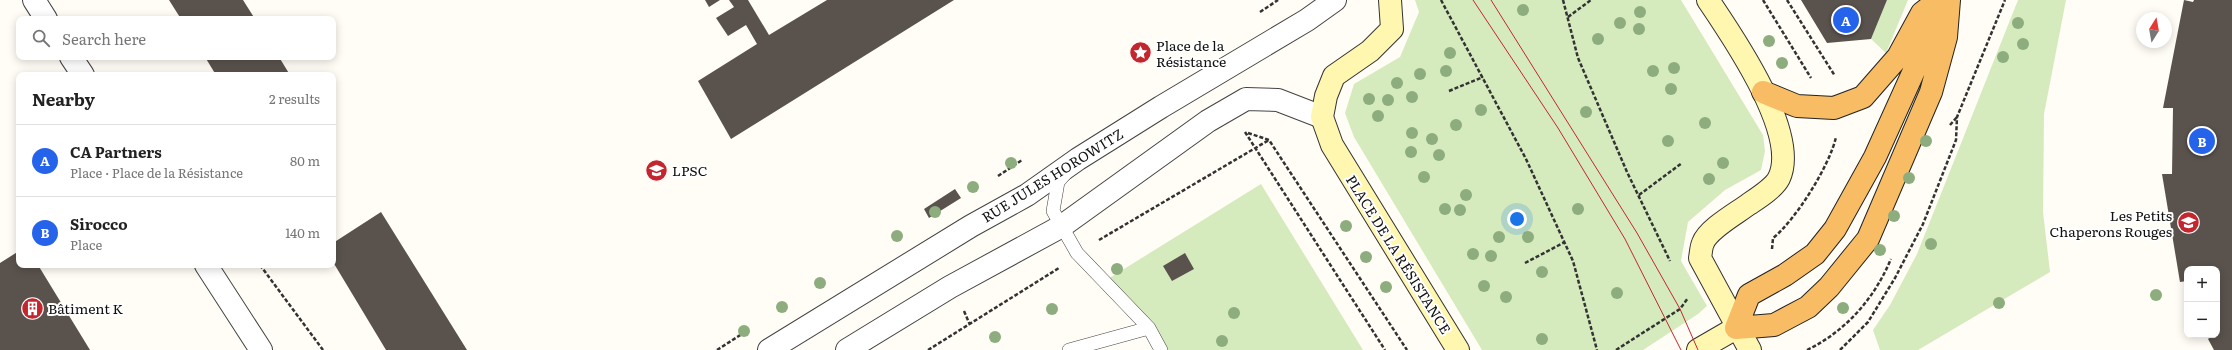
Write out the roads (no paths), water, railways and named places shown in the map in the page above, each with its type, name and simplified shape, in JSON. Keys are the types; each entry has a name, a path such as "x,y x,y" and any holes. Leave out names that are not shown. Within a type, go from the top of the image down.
{"highway":[{"path":"1763,92 1797,106 1834,108 1863,97 1898,57 1922,13 1939,0"},
{"path":"1947,0 1946,37 1930,92 1868,239 1829,287 1808,307 1774,325 1736,328 1749,295 1785,275 1815,254 1835,229 1875,157 1947,0"}],"main road":[{"path":"1322,117 1326,96 1334,76 1370,51 1392,29 1390,0"},
{"path":"1708,0 1748,60 1770,106 1784,156 1778,179 1760,196 1713,230 1703,242 1700,258 1736,328 1750,350"},
{"name":"PLACE DE LA RÉSISTANCE","path":"1322,117 1332,145 1458,350"},
{"path":"1698,350 1736,328"}],"street":[{"path":"34,0 44,16"},
{"name":"RUE JULES HOROWITZ","path":"769,350 971,226 1027,195 1078,159 1307,20 1335,0"},
{"path":"73,60 81,72"},
{"path":"847,350 950,287 1062,226 1227,109 1246,99 1278,100 1322,117"},
{"path":"208,268 261,350"}],"lane":[{"path":"1078,159 1058,182 1053,210 1078,253 1149,328 1161,350"},
{"path":"1069,350 1149,328"}],"tram line":[{"path":"1473,0 1558,128 1625,239 1681,350"},
{"path":"1491,0 1637,233 1680,309 1698,350"}],"place":[{"name":"CA Partners","path":"1846,20"},
{"name":"Place de la Résistance","path":"1141,53"},
{"name":"Sirocco","path":"2202,141"},
{"name":"LPSC","path":"656,170"},
{"name":"Les Petits Chaperons Rouges","path":"2188,223"},
{"name":"Bâtiment K","path":"32,308"}]}
